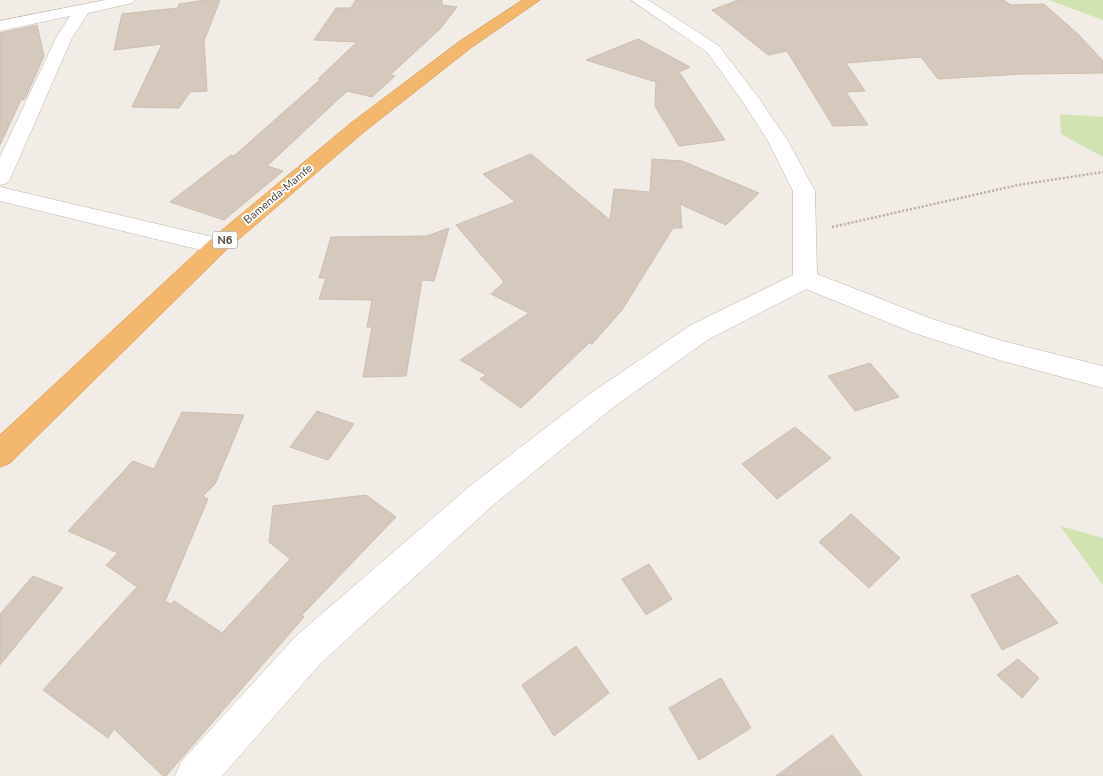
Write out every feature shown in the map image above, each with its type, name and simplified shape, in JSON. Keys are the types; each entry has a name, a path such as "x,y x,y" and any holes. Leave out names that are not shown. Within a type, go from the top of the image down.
{"highway":[{"name":"Bamenda-Mamfe","path":"0,454 217,246 358,127 466,44 533,0"}],"street":[{"path":"0,26 127,0"},
{"path":"638,0 713,49 751,100 778,141 804,191 805,279"},
{"path":"0,179 64,38 83,8"},
{"path":"0,194 217,246"},
{"path":"195,776 310,649 480,496 601,401 700,332 805,279 923,326 999,350 1103,377"}],"path":[{"path":"804,234 1018,185 1103,172"}],"green space":[{"path":"1049,0 1103,0 1103,20"},
{"path":"1060,114 1103,117 1103,157 1061,134"},
{"path":"1060,526 1103,538 1103,585"}],"building":[{"path":"220,0 204,41 207,91 190,92 179,108 132,107 162,44 114,50 122,14 178,8 179,4"},
{"path":"356,0 442,0 442,5 457,7 440,29 390,75 395,76 372,97 347,91 267,166 283,171 224,220 170,202 231,155 234,156 321,79 318,79 357,42 314,40 336,8 351,8"},
{"path":"738,0 1003,0 1011,5 1044,4 1078,34 1103,61 1103,73 1023,74 938,79 921,57 846,63 865,91 846,92 868,125 833,126 787,51 768,55 712,10"},
{"path":"37,25 44,56 25,99 21,100 0,145 0,33"},
{"path":"638,39 690,67 679,72 725,140 679,146 655,106 656,82 586,60"},
{"path":"531,154 610,220 614,189 650,192 652,159 682,161 759,193 726,225 680,204 682,228 673,228 622,310 592,344 589,343 521,408 480,379 486,375 460,360 529,313 491,294 504,282 456,225 515,202 483,174"},
{"path":"449,228 434,281 422,280 406,376 363,377 372,327 367,327 372,300 319,299 326,278 319,278 331,237 427,236"},
{"path":"870,363 899,397 855,411 828,376"},
{"path":"317,411 354,424 328,460 290,447"},
{"path":"182,412 244,415 215,484 203,496 208,499 165,601 171,604 174,601 222,633 290,559 269,542 273,506 366,495 396,517 302,615 304,617 166,776 163,776 114,729 108,738 43,690 137,587 106,565 118,553 68,531 133,461 154,469"},
{"path":"795,427 831,458 777,499 742,464"},
{"path":"851,514 900,558 869,588 819,542"},
{"path":"649,564 672,599 646,615 622,579"},
{"path":"1018,575 1058,623 1002,650 971,595"},
{"path":"33,576 63,588 0,665 0,614"},
{"path":"576,646 609,693 554,736 522,685"},
{"path":"1018,659 1039,678 1022,698 997,675"},
{"path":"721,678 751,728 699,760 669,708"},
{"path":"832,735 862,776 776,776"}]}
